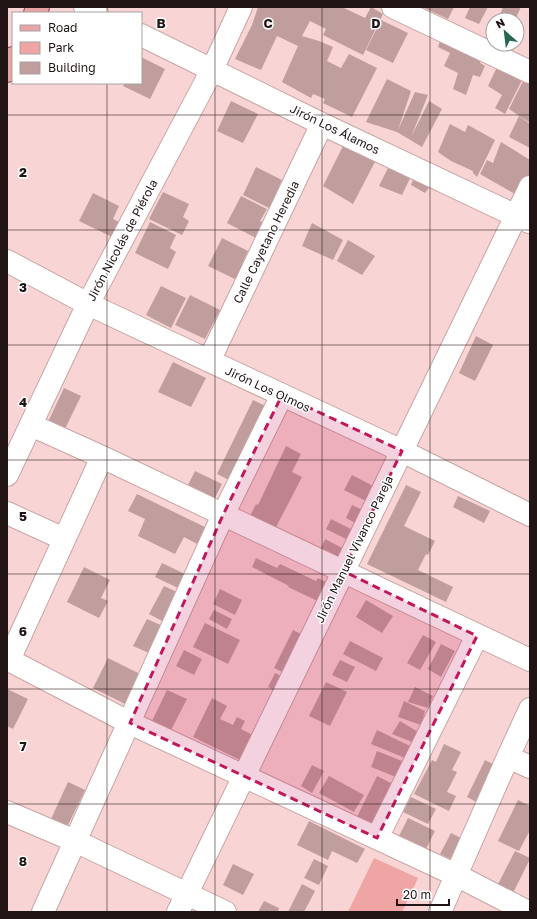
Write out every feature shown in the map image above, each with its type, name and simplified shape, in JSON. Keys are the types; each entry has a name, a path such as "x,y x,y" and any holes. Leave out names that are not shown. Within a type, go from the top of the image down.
{"main road":[{"path":"7,71 12,60"}],"street":[{"path":"85,7 95,12"},
{"name":"Jirón Nicolás de Piérola","path":"7,475 88,304 212,70 241,7"},
{"path":"393,7 530,72"},
{"name":"Jirón Los Álamos","path":"142,35 322,124 523,219"},
{"name":"Calle Cayetano Heredia","path":"209,361 322,124"},
{"name":"Jirón Manuel Vivanco Pareja","path":"182,903 402,451 523,219 530,187"},
{"name":"Jirón Los Olmos","path":"7,261 88,304 529,512"},
{"path":"43,912 223,515 282,395"},
{"path":"32,425 530,660"},
{"path":"102,457 8,659 130,723 456,875 528,912"},
{"path":"7,513 64,539"},
{"path":"377,838 477,636"},
{"path":"440,912 530,709"},
{"path":"508,757 530,767"},
{"path":"7,812 75,841 182,903 225,912"}],"highlighted area":[{"path":"282,395 402,451 343,571 477,636 377,838 130,723 223,515"}],"green space":[{"path":"374,858 418,878 402,912 348,912"}],"building":[{"path":"258,7 342,7 365,18 371,7 383,14 363,55 323,35 326,29 310,21 302,36 333,47 327,61 341,68 349,54 377,68 352,117 323,103 325,99 313,94 311,98 282,82 298,46 277,36 261,70 235,59 252,25"},
{"path":"422,7 454,7 448,19"},
{"path":"470,7 488,7 479,24 465,18"},
{"path":"503,7 521,7 519,12 501,12"},
{"path":"381,20 408,33 393,63 366,50"},
{"path":"441,38 482,55 480,63 485,66 480,77 473,75 466,95 453,89 458,73 444,66 450,53 438,47"},
{"path":"142,58 165,69 150,99 123,86 124,84 142,84"},
{"path":"498,65 522,80 505,114 495,108 502,95 488,86"},
{"path":"525,77 530,80 530,123 509,109"},
{"path":"387,79 411,91 398,130 415,92 428,95 411,137 429,101 442,109 422,147 397,132 366,122"},
{"path":"231,101 258,114 243,143 217,131"},
{"path":"519,116 530,124 530,148 509,137"},
{"path":"450,124 465,132 468,125 495,140 477,177 473,171 451,161 438,152"},
{"path":"345,142 378,156 353,204 323,186"},
{"path":"501,142 530,160 530,182 522,198 480,174 487,160 493,163"},
{"path":"391,162 413,172 402,195 379,186"},
{"path":"256,167 282,180 276,193 283,196 275,211 243,195"},
{"path":"416,173 432,184 425,193 411,185"},
{"path":"163,192 189,204 183,217 189,221 182,235 149,219"},
{"path":"93,193 119,206 113,219 119,222 112,237 79,221"},
{"path":"241,196 267,209 260,221 267,225 260,240 227,223"},
{"path":"150,222 176,235 170,248 176,252 168,269 135,253"},
{"path":"312,223 343,240 333,260 302,246"},
{"path":"222,238 248,251 242,264 248,267 241,282 208,266"},
{"path":"348,240 375,256 362,275 337,261"},
{"path":"161,286 186,298 171,328 146,315"},
{"path":"190,295 220,310 205,339 175,325"},
{"path":"476,336 493,345 475,381 459,373"},
{"path":"173,362 206,378 191,407 158,392"},
{"path":"64,388 81,396 63,433 47,424"},
{"path":"253,400 270,408 233,482 217,474"},
{"path":"286,446 301,454 292,472 302,477 273,533 248,520 256,504 258,505"},
{"path":"195,471 222,484 215,498 188,485"},
{"path":"352,475 379,489 372,504 344,490"},
{"path":"406,485 421,492 404,526 435,541 418,570 453,587 446,602 367,564"},
{"path":"137,494 211,530 203,547 184,537 175,554 138,536 145,519 128,511"},
{"path":"458,496 490,511 484,523 453,507"},
{"path":"352,505 367,512 361,526 346,518"},
{"path":"331,519 359,533 354,543 326,529"},
{"path":"325,539 346,550 341,561 320,550"},
{"path":"256,558 277,568 280,564 316,581 318,578 335,587 326,605 288,587 289,586 252,567"},
{"path":"162,563 187,575 180,589 155,577"},
{"path":"84,567 110,580 101,598 108,601 99,618 67,602"},
{"path":"164,586 179,593 164,622 149,614"},
{"path":"220,589 242,600 235,615 213,604"},
{"path":"366,600 393,616 382,633 356,617"},
{"path":"214,610 232,619 227,629 209,619"},
{"path":"147,619 163,626 149,653 133,646"},
{"path":"205,623 240,640 228,664 193,647"},
{"path":"293,630 305,636 286,674 274,668"},
{"path":"423,635 436,642 420,670 407,663"},
{"path":"350,641 383,658 376,671 343,654"},
{"path":"441,644 455,651 441,677 428,669"},
{"path":"184,650 202,659 194,675 176,666"},
{"path":"108,658 140,674 125,704 93,688"},
{"path":"340,660 355,667 347,682 332,675"},
{"path":"275,673 287,679 280,693 268,687"},
{"path":"326,682 347,692 330,726 309,716"},
{"path":"415,687 433,696 428,708 408,702"},
{"path":"7,689 28,699 13,729 7,726"},
{"path":"167,690 187,699 171,730 152,721"},
{"path":"212,698 227,706 220,719 233,725 237,717 245,721 241,729 257,737 244,762 193,737"},
{"path":"404,701 425,711 421,725 398,717"},
{"path":"400,721 418,732 412,742 392,734"},
{"path":"377,730 410,746 405,758 371,744"},
{"path":"444,744 461,752 452,770 457,772 447,792 456,796 449,811 414,794 432,760 436,762"},
{"path":"377,751 402,761 396,777 371,767"},
{"path":"485,760 501,768 482,805 467,797"},
{"path":"312,765 324,771 312,793 301,786"},
{"path":"329,776 364,795 354,812 319,793"},
{"path":"377,776 393,784 371,828 355,821"},
{"path":"68,782 85,790 67,827 51,819"},
{"path":"411,797 436,809 428,824 403,812"},
{"path":"518,800 530,806 530,830 519,851 498,841"},
{"path":"408,818 435,831 426,849 399,836"},
{"path":"309,821 365,849 357,863 332,851 328,860 297,845"},
{"path":"451,833 467,841 457,862 440,854"},
{"path":"515,851 530,859 511,897 495,890"},
{"path":"314,859 328,866 319,885 304,878"},
{"path":"233,864 254,874 243,895 223,885"},
{"path":"302,884 315,891 304,912 288,912"},
{"path":"264,901 279,908 278,912 258,912"}]}
